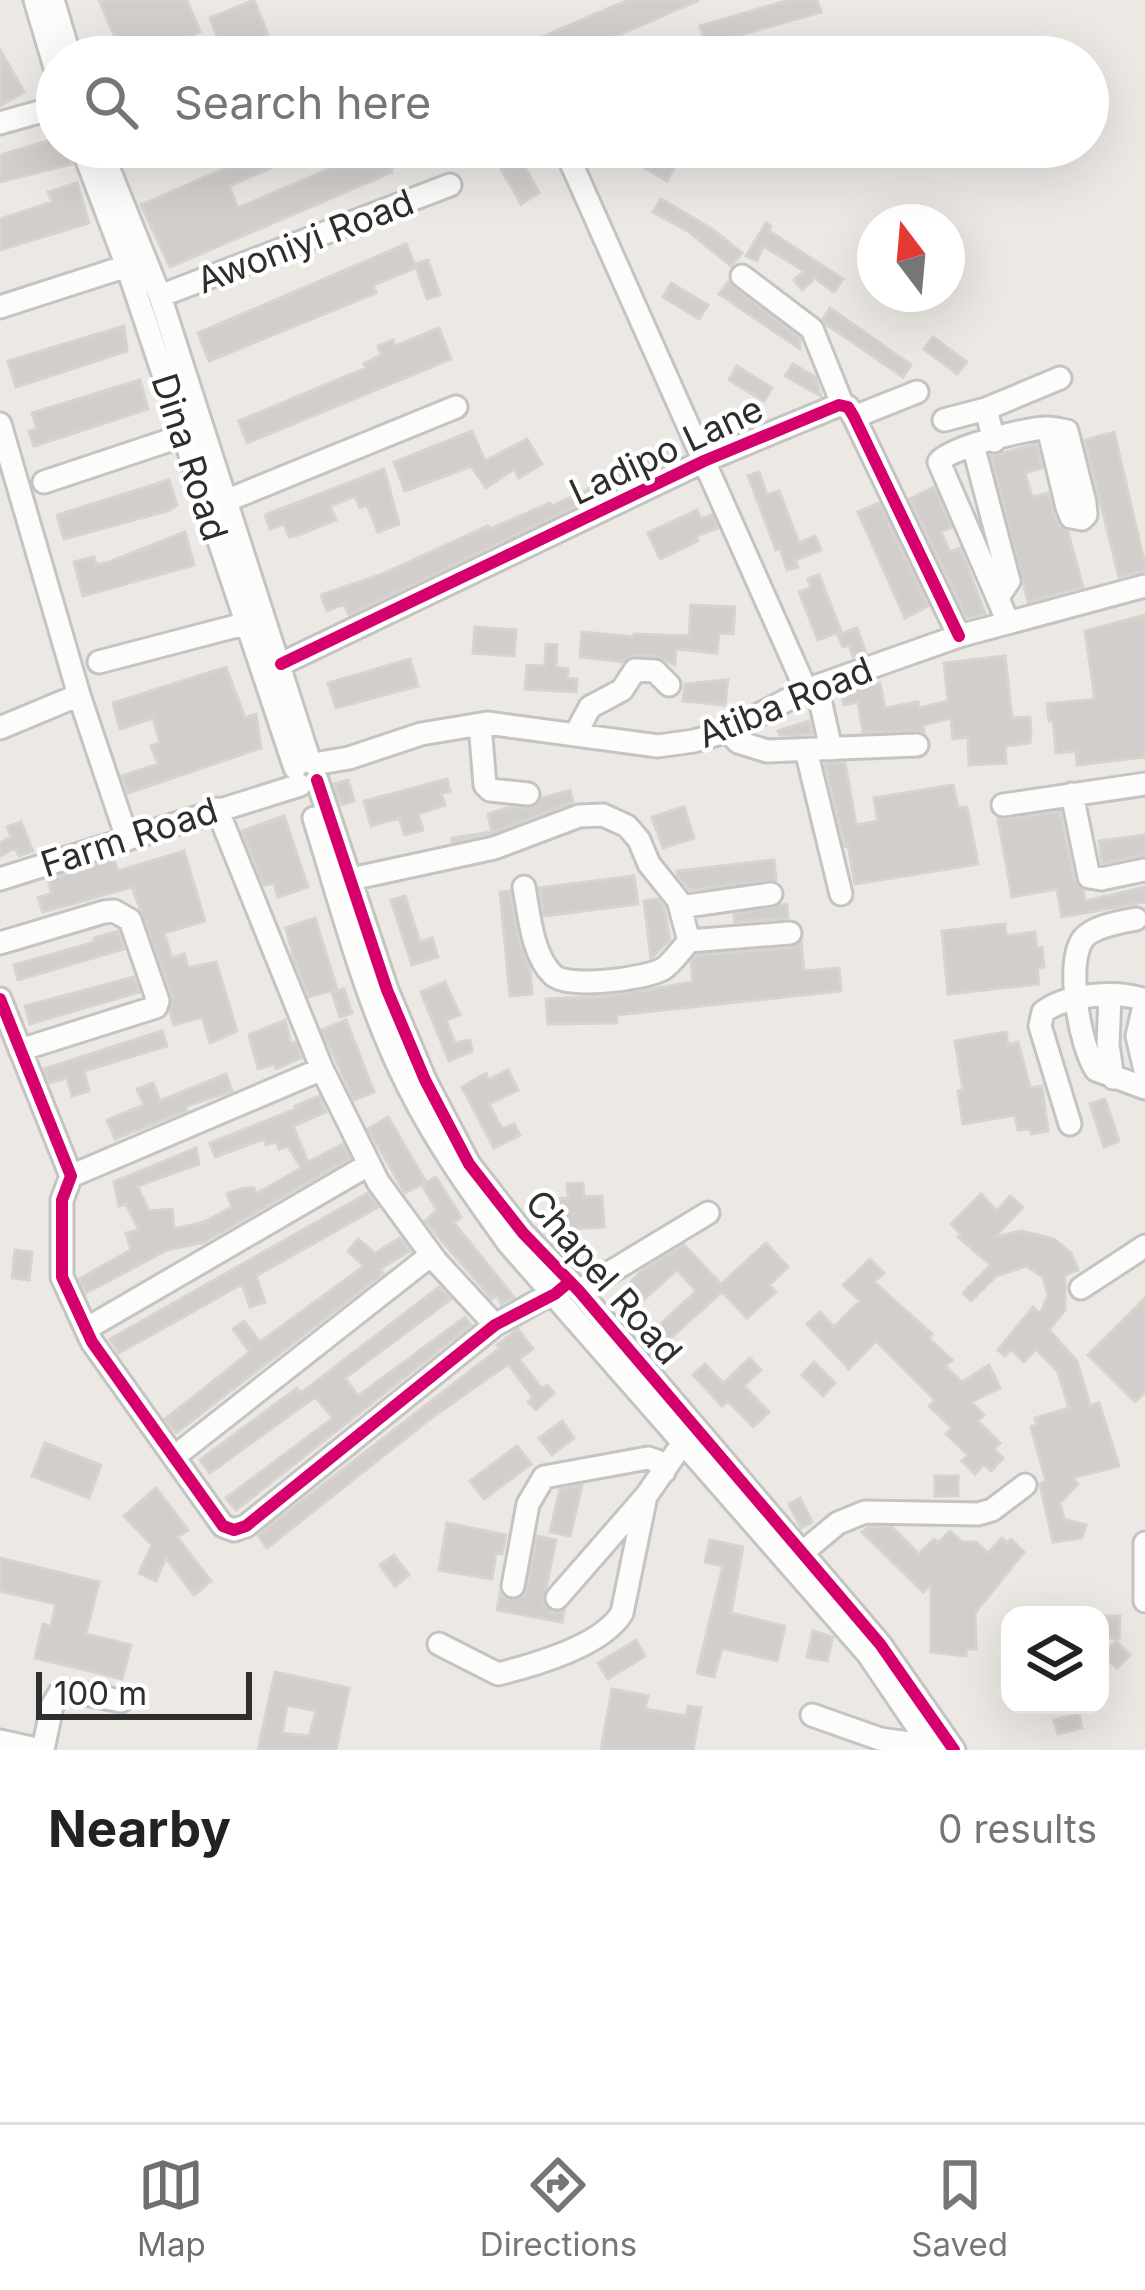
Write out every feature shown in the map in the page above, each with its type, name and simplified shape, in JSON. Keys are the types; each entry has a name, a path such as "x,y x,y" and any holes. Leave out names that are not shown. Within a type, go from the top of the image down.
{"street":[{"path":"35,0 46,36"},
{"path":"52,0 63,36"},
{"path":"0,123 36,113"},
{"name":"Dina Road","path":"90,168 127,266 244,624 307,774"},
{"name":"Dina Road","path":"108,168 160,296 228,500 280,664 307,774"},
{"path":"573,168 812,688 830,749"},
{"name":"Awoniyi Road","path":"160,296 450,185"},
{"path":"0,307 127,266"},
{"path":"742,276 812,329 958,636"},
{"path":"944,420 986,409 1060,378"},
{"name":"Ladipo Lane","path":"280,664 704,461 917,392"},
{"path":"228,500 456,406"},
{"path":"986,409 983,443 1009,581 998,597"},
{"path":"0,424 79,695 127,838"},
{"path":"1008,622 939,462 950,451 1048,428"},
{"path":"44,482 182,436"},
{"name":"Atiba Road","path":"307,774 422,734 479,724 658,746 728,731 812,688 958,636 1145,586"},
{"path":"99,662 244,624"},
{"path":"576,734 590,707 622,690 635,670 655,671 669,685"},
{"path":"0,728 79,695"},
{"path":"479,724 485,785 490,790 528,794"},
{"path":"728,731 750,748 917,746"},
{"path":"806,750 841,894"},
{"name":"Farm Road","path":"0,879 259,796 307,774"},
{"name":"Chapel Road","path":"307,774 351,879 387,990 425,1080 470,1164 685,1440 868,1654 932,1748"},
{"name":"Chapel Road","path":"307,774 371,996 408,1087 457,1172 509,1244 567,1290 803,1552 880,1644 954,1750"},
{"path":"1003,805 1145,784"},
{"path":"1072,794 1089,877 1144,870"},
{"path":"217,809 322,1069 368,1165 431,1255 495,1325"},
{"path":"351,879 473,853 579,816 603,815 627,826 680,907 688,941"},
{"path":"524,887 536,943 551,974 565,982 629,978 664,968 688,941 790,933"},
{"path":"680,907 771,894"},
{"path":"0,943 104,912 122,914 130,920 158,1001 155,1007 113,1023 20,1050"},
{"path":"1136,919 1083,939 1075,1000 1091,1064 1113,1078 1145,1088"},
{"path":"1070,1124 1040,1018 1049,1006 1110,995 1129,994 1145,1000 1137,1036 1145,1070"},
{"path":"1110,995 1108,1046 1113,1078"},
{"path":"0,999 71,1176 62,1200 62,1277 86,1329 223,1526 234,1530 246,1526 495,1325 708,1213"},
{"path":"71,1176 322,1069"},
{"path":"86,1329 368,1165"},
{"path":"1081,1288 1145,1246"},
{"path":"174,1457 431,1255"},
{"path":"557,1598 646,1496 685,1440"},
{"path":"513,1586 528,1504 544,1477 648,1458 664,1472"},
{"path":"803,1552 838,1523 865,1512 978,1514 992,1510 1025,1486"},
{"path":"439,1644 498,1674 580,1646 616,1624 646,1496"},
{"path":"1145,1543 1145,1601"},
{"path":"0,1741 42,1750 59,1694 76,1692 121,1701"},
{"path":"812,1715 880,1738 932,1748"}],"building":[{"path":"99,0 187,0 200,32 190,36 114,36"},
{"path":"254,0 268,35 217,36 210,18"},
{"path":"628,0 699,0 616,36 545,36"},
{"path":"789,0 817,0 821,12 737,36 703,36 700,26"},
{"path":"0,50 24,92 0,106"},
{"path":"36,144 36,168 56,168 0,182 0,155"},
{"path":"226,168 271,168 229,186 238,208 332,168 392,168 170,267 141,205"},
{"path":"501,168 525,168 539,193 521,204"},
{"path":"645,168 674,168 667,181"},
{"path":"77,183 89,223 0,250 0,219 52,202 48,192"},
{"path":"661,199 742,253 731,266 689,232 653,212"},
{"path":"766,223 771,226 769,231 843,279 834,292 815,278 802,290 794,280 804,271 763,246 757,261 746,256"},
{"path":"406,244 416,268 373,285 376,293 209,361 198,333"},
{"path":"428,260 440,295 427,299 415,264"},
{"path":"728,282 800,338 800,349 719,294"},
{"path":"671,283 708,305 699,319 663,297"},
{"path":"830,308 911,365 903,377 827,325 823,319"},
{"path":"124,326 127,351 16,387 8,361"},
{"path":"439,328 451,359 247,443 239,421 366,368 364,364 381,355 378,346 393,340 395,346"},
{"path":"933,337 967,362 957,374 924,349"},
{"path":"793,364 815,377 821,396 785,376"},
{"path":"737,366 772,388 764,401 729,380"},
{"path":"140,380 148,409 34,446 29,431 37,429 32,413"},
{"path":"472,431 485,461 527,439 542,464 519,478 514,469 486,488 471,466 405,491 394,462"},
{"path":"1114,432 1145,565 1145,571 1119,577 1085,440"},
{"path":"1036,444 1042,468 1025,473 1032,497 1048,493 1057,523 1068,532 1083,587 1028,602 991,456"},
{"path":"670,451 674,459 349,615 344,604 327,611 321,595 380,575 488,526 552,506"},
{"path":"384,469 399,524 378,532 367,505 360,508 355,496 330,506 336,520 298,535 289,537 284,524 270,529 265,515"},
{"path":"759,472 767,495 779,491 799,543 815,536 821,550 795,560 798,567 787,570 780,548 776,550 748,476"},
{"path":"169,480 177,505 170,510 64,539 57,515"},
{"path":"934,487 951,527 941,532 950,552 960,548 985,613 967,618 910,499"},
{"path":"879,503 928,606 905,618 858,512"},
{"path":"697,510 701,519 712,515 718,528 660,559 648,533"},
{"path":"185,532 194,565 83,596 74,562 94,557 96,565 109,562"},
{"path":"819,575 841,631 818,640 799,592 811,588 808,579"},
{"path":"691,605 735,607 733,634 719,633 717,653 676,649 675,665 656,656 635,655 623,662 580,657 582,632 689,636"},
{"path":"1145,615 1145,757 1077,765 1076,751 1056,753 1047,704 1095,699 1085,631"},
{"path":"475,627 516,630 514,656 473,653"},
{"path":"857,628 866,653 853,657 838,635"},
{"path":"546,644 557,645 556,667 568,669 567,678 577,679 576,692 525,689 527,665 545,666"},
{"path":"1005,656 1012,718 1030,717 1031,734 1030,743 1005,746 1006,763 969,765 968,737 953,739 951,718 923,725 924,732 863,732 858,702 844,705 841,693 880,683 885,708 918,702 919,708 948,701 944,663"},
{"path":"410,659 418,686 336,708 328,683"},
{"path":"226,667 245,718 256,714 261,748 128,793 122,776 158,764 151,746 160,743 153,718 120,729 113,703"},
{"path":"728,680 725,705 683,701 685,684"},
{"path":"809,721 812,734 780,735 778,731"},
{"path":"845,763 856,825 878,821 874,798 953,785 958,808 967,807 978,864 855,884 825,764"},
{"path":"447,779 450,791 441,793 445,805 418,814 423,830 405,835 399,818 371,826 364,801"},
{"path":"348,780 354,801 341,805 334,784"},
{"path":"570,790 573,802 490,834 452,842 452,838 492,832 488,814 510,807 533,808 542,798"},
{"path":"684,807 694,838 663,848 652,817"},
{"path":"1060,812 1074,880 1085,901 1145,887 1145,902 1062,917 1057,889 1012,897 998,819"},
{"path":"284,816 308,887 278,897 274,883 264,885 242,831"},
{"path":"21,822 33,851 19,856 15,848 0,856 0,843 11,837 7,827"},
{"path":"1145,835 1145,855 1102,863 1099,841"},
{"path":"184,851 205,921 164,933 172,958 184,954 188,968 216,962 237,1031 210,1043 202,1017 174,1025 172,996 132,887 43,912 38,898 52,893 48,880 114,859 118,871"},
{"path":"774,860 776,880 690,890 677,871"},
{"path":"634,876 638,904 544,916 539,888"},
{"path":"510,891 532,994 510,996 500,892"},
{"path":"405,896 420,942 432,938 438,957 412,965 391,900"},
{"path":"658,899 670,940 651,958 644,901"},
{"path":"787,904 788,918 735,922 734,914"},
{"path":"315,918 337,989 309,997 286,928"},
{"path":"1005,924 1006,936 1035,932 1044,967 1037,968 1039,984 948,994 942,931"},
{"path":"118,931 124,949 18,980 14,965"},
{"path":"801,942 804,971 839,968 841,991 616,1015 617,1023 548,1024 546,999 609,996 693,982 691,962 696,955 791,948"},
{"path":"134,977 139,992 30,1024 25,1006"},
{"path":"445,982 460,1015 446,1020 455,1043 470,1040 472,1051 449,1061 421,992"},
{"path":"344,989 352,1013 340,1017 332,993"},
{"path":"285,1020 291,1044 295,1042 301,1058 276,1069 274,1064 258,1069 249,1035"},
{"path":"346,1020 374,1092 354,1100 322,1030"},
{"path":"162,1031 167,1046 84,1071 89,1091 72,1096 67,1078 50,1083 44,1069"},
{"path":"1006,1032 1008,1045 1018,1042 1030,1088 1042,1086 1048,1131 1018,1130 1015,1115 963,1124 955,1041"},
{"path":"508,1070 518,1090 489,1104 502,1129 514,1124 520,1135 494,1148 462,1087 486,1073 488,1080"},
{"path":"226,1074 232,1091 115,1139 107,1120 144,1105 137,1089 153,1083 160,1101"},
{"path":"319,1096 326,1112 293,1126 308,1162 343,1144 350,1158 204,1242 167,1250 86,1293 79,1279 131,1250 126,1233 139,1230 126,1204 119,1206 114,1182 196,1148 199,1164 137,1186 149,1211 172,1209 174,1229 204,1222 232,1207 227,1194 254,1188 256,1194 301,1168 288,1146 279,1149 276,1142 266,1145 264,1139 215,1157 210,1143"},
{"path":"1105,1099 1119,1141 1104,1147 1090,1104"},
{"path":"388,1117 426,1182 405,1193 368,1129"},
{"path":"436,1177 461,1217 454,1223 514,1297 501,1304 497,1295 492,1299 425,1221 437,1210 422,1185"},
{"path":"583,1183 584,1197 602,1196 604,1227 550,1230 548,1199 568,1198 567,1184"},
{"path":"368,1193 378,1207 256,1276 265,1302 250,1307 242,1284 119,1353 110,1339"},
{"path":"981,1194 997,1211 1010,1196 1023,1207 995,1237 1022,1231 1054,1239 1071,1253 1078,1270 1065,1275 1065,1310 1049,1330 1077,1361 1090,1406 1099,1403 1119,1466 1072,1478 1078,1484 1060,1503 1064,1519 1086,1525 1082,1538 1053,1542 1040,1484 1046,1481 1031,1427 1037,1425 1035,1418 1069,1408 1058,1372 1036,1349 1024,1362 1011,1349 1005,1356 998,1350 1033,1307 1040,1314 1048,1295 1043,1277 1026,1266 996,1276 971,1301 963,1293 991,1265 958,1237 961,1234 951,1224"},
{"path":"400,1238 410,1251 380,1269 383,1273 176,1433 165,1419 250,1352 233,1329 244,1321 260,1342 364,1266 348,1251 358,1239 375,1253"},
{"path":"766,1243 788,1267 769,1285 776,1292 747,1318 722,1292 664,1344 653,1331 696,1291 677,1270 634,1308 621,1293 641,1271 684,1245 721,1284"},
{"path":"15,1250 32,1252 29,1280 12,1278"},
{"path":"870,1259 884,1273 874,1282 932,1334 929,1338 952,1360 945,1366 962,1382 989,1365 1000,1388 971,1402 984,1415 978,1421 1000,1443 994,1449 1003,1458 991,1471 984,1464 975,1474 962,1461 968,1455 946,1434 952,1428 929,1406 935,1400 876,1341 849,1369 807,1324 820,1312 834,1327 860,1301 843,1285"},
{"path":"439,1287 451,1299 345,1378 358,1396 465,1317 471,1325 236,1510 226,1498 333,1418 315,1397 210,1473 200,1460 297,1388 301,1393"},
{"path":"1145,1298 1145,1392 1135,1402 1088,1355"},
{"path":"518,1329 533,1349 519,1359 542,1389 547,1385 554,1393 536,1410 528,1402 533,1397 508,1364 430,1419 267,1548 258,1535 500,1348 497,1345"},
{"path":"750,1358 761,1370 744,1386 769,1412 753,1427 728,1401 722,1406 693,1375 705,1364 723,1383"},
{"path":"814,1362 835,1383 823,1396 802,1375"},
{"path":"562,1421 574,1438 552,1455 539,1438"},
{"path":"45,1443 101,1465 89,1498 32,1476"},
{"path":"517,1446 531,1464 484,1499 470,1481"},
{"path":"935,1476 958,1476 958,1496 935,1496"},
{"path":"582,1485 570,1536 550,1532 560,1489"},
{"path":"156,1488 188,1530 177,1537 211,1581 194,1595 166,1558 156,1581 139,1573 152,1545 124,1516"},
{"path":"800,1498 812,1522 801,1528 789,1504"},
{"path":"447,1523 506,1535 502,1554 496,1553 492,1579 439,1570"},
{"path":"868,1527 892,1527 919,1554 950,1531 988,1553 1002,1538 1007,1543 1011,1539 1024,1552 975,1613 976,1649 966,1649 966,1656 931,1652 931,1584 923,1592 862,1532"},
{"path":"537,1536 556,1540 543,1602 553,1612 564,1611 562,1622 497,1610 500,1593 511,1601 525,1595"},
{"path":"710,1540 743,1547 731,1613 785,1626 777,1661 722,1648 714,1677 697,1673 723,1566 705,1562"},
{"path":"394,1555 409,1575 395,1586 380,1565"},
{"path":"0,1558 99,1582 86,1634 131,1645 122,1679 35,1658 43,1624 51,1626 56,1604 0,1591"},
{"path":"1109,1616 1120,1616 1119,1639 1109,1638"},
{"path":"813,1631 833,1637 827,1661 807,1657"},
{"path":"636,1640 645,1656 608,1679 598,1663"},
{"path":"1116,1641 1130,1655 1117,1668 1111,1663 1109,1648"},
{"path":"275,1672 349,1688 336,1750 258,1750","holes":["287,1705 316,1711 309,1736 282,1733"]},
{"path":"612,1689 648,1696 645,1709 686,1716 688,1706 701,1708 693,1750 601,1750"},
{"path":"1079,1714 1082,1728 1058,1734 1054,1720"}],"cycle path":[{"path":"281,664 704,461 839,405 848,407 854,417 959,636"},
{"path":"317,780 387,990 425,1080 469,1164 523,1233 579,1291 880,1644 954,1750"},
{"path":"0,999 71,1176 62,1200 62,1277 92,1342 223,1526 234,1530 246,1526 495,1325 568,1283"}]}
